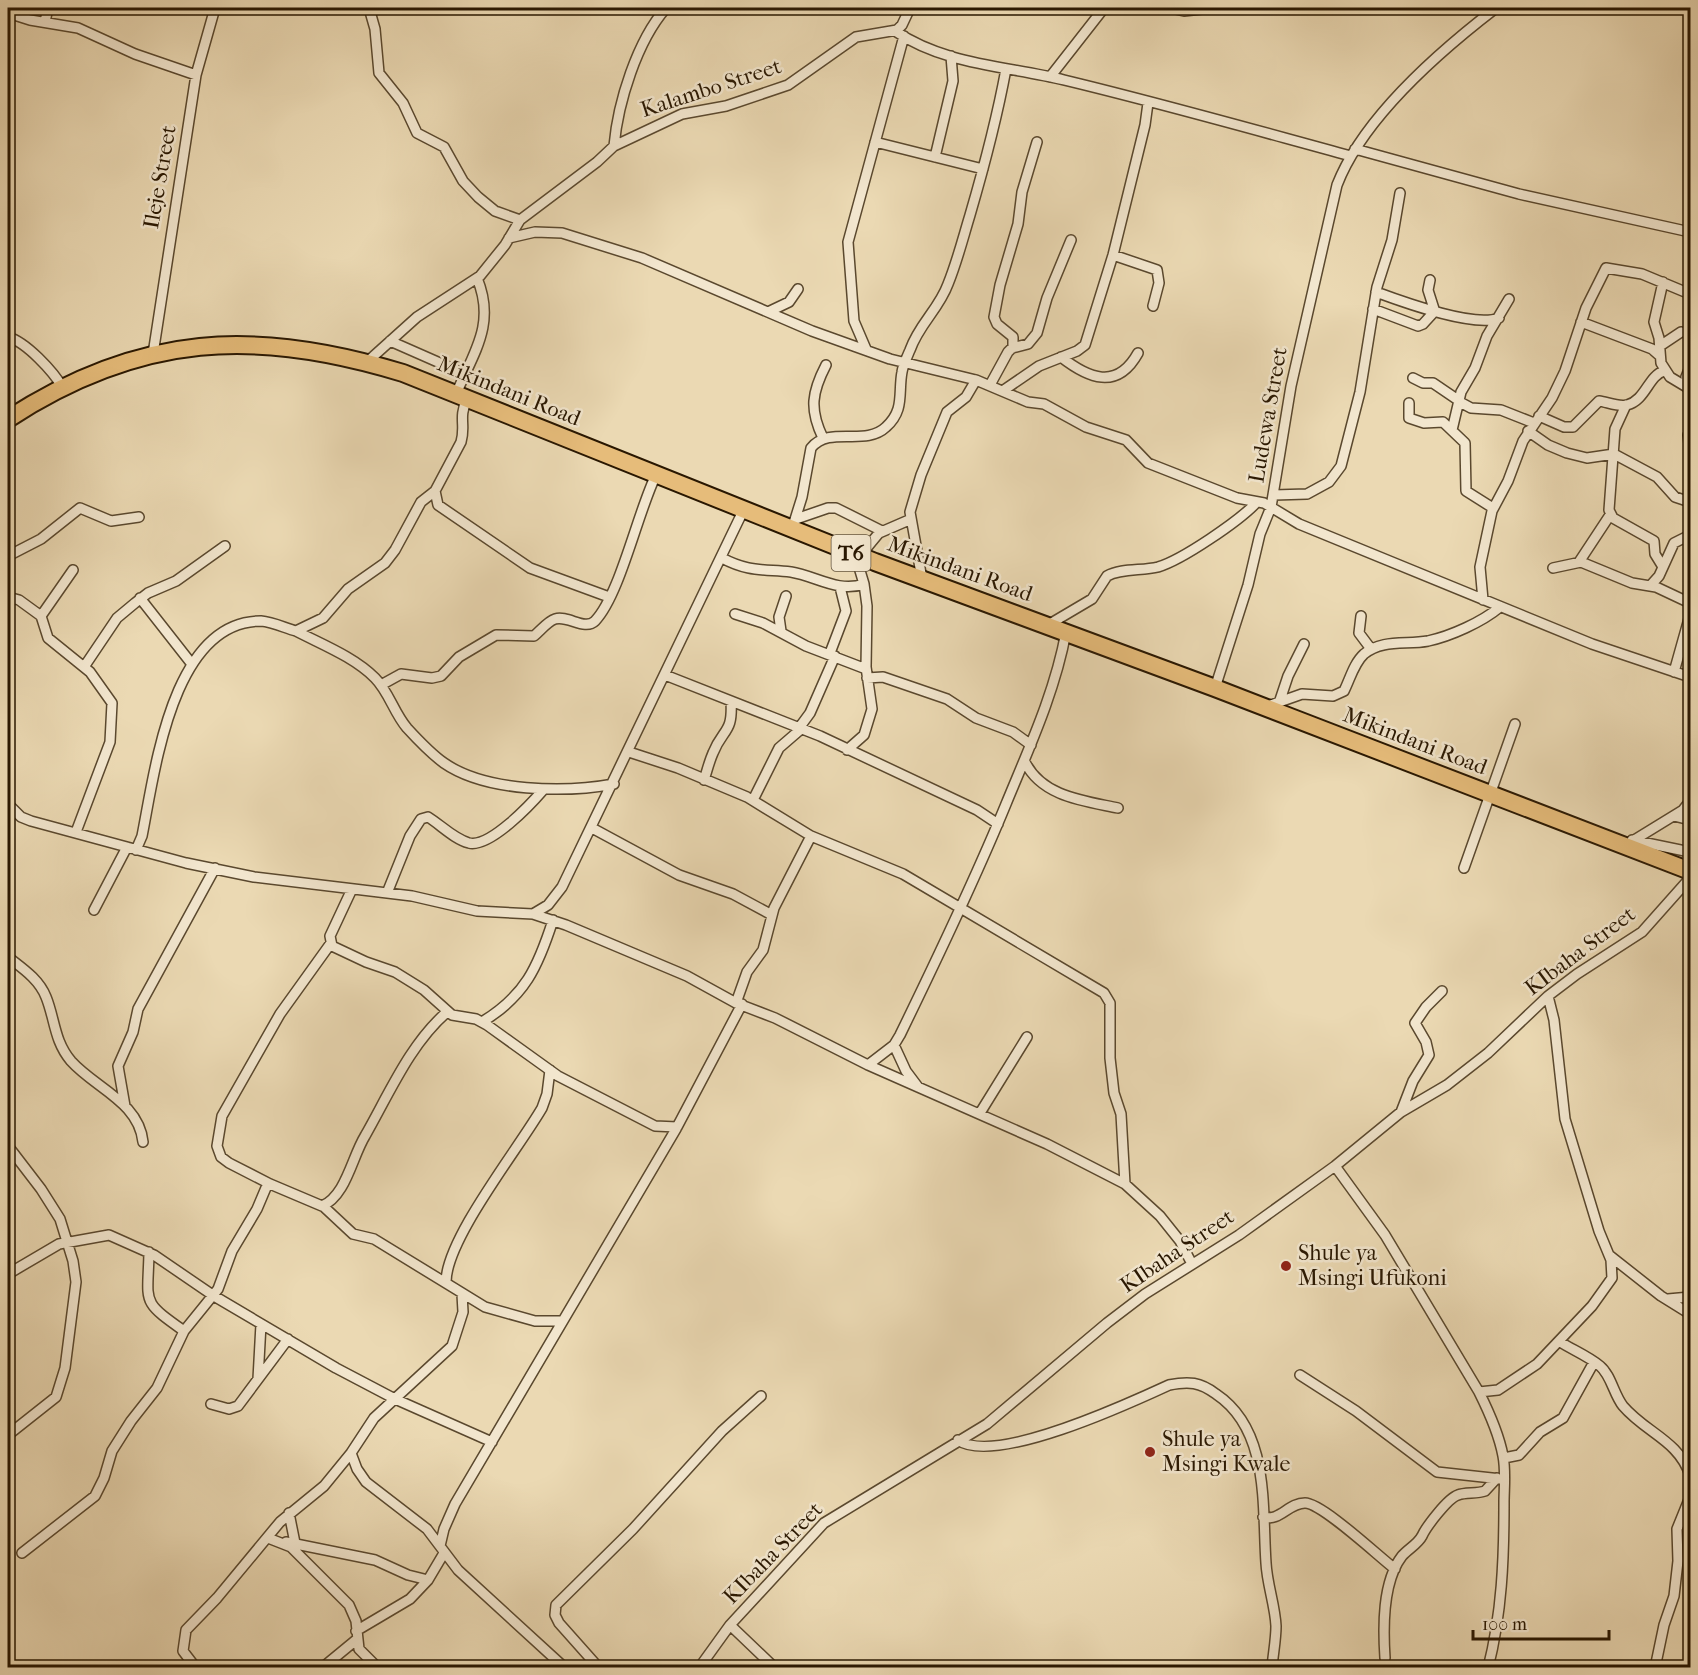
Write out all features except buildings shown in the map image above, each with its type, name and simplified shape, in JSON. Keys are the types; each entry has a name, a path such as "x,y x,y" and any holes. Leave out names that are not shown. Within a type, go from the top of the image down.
{"highway":[{"name":"Mikindani Road","path":"8,419 83,378 153,354 204,345 278,345 367,362 462,396 743,511 794,524 858,555 1215,687 1272,705 1491,793 1629,842 1690,871"}],"street":[{"path":"45,21 48,8"},
{"name":"Ileje Street","path":"153,354 196,75 216,8"},
{"path":"369,8 375,29 379,73 403,103 417,133 444,147 463,181 478,197 495,211 520,220"},
{"path":"910,8 902,25 895,31 931,50 951,56 1006,69 1050,76 1148,103 1520,194 1690,232"},
{"path":"1050,76 1104,8"},
{"path":"1171,8 1184,11 1211,8"},
{"name":"Ludewa Street","path":"1215,687 1239,617 1260,534 1274,495 1291,386 1337,185 1353,152 1423,71 1464,33 1496,8"},
{"path":"614,146 617,118 625,90 663,10"},
{"path":"8,13 85,31 131,52 196,75"},
{"name":"Kalambo Street","path":"367,362 417,317 477,278 509,238 520,220 597,162 614,146 682,114 726,106 788,85 856,37 895,31"},
{"path":"866,349 854,321 847,252 862,183 875,142 891,74 904,36"},
{"path":"935,157 953,81 951,56"},
{"path":"794,524 810,448 823,438 868,436 887,426 901,404 902,373 906,362 922,323 941,300 948,286 983,169 1006,69"},
{"path":"1004,390 1039,366 1085,345 1113,255 1145,125 1148,103"},
{"path":"875,142 983,169"},
{"path":"1013,348 1013,337 997,324 994,317 1000,285 1018,224 1022,192 1037,142"},
{"path":"1274,495 1298,495 1320,488 1336,475 1341,466 1360,392 1376,292 1392,240 1400,194"},
{"path":"509,238 536,232 562,233 649,261 812,331 906,362 976,380 1028,402 1044,404 1092,430 1120,437 1149,463 1236,498 1271,507 1299,525 1592,644 1690,677"},
{"path":"990,385 1008,352 1013,348 1028,344 1037,333 1047,298 1071,240"},
{"path":"1113,255 1157,270 1159,283 1153,306"},
{"path":"1483,600 1480,567 1486,531 1493,508 1534,423 1565,371 1581,322 1607,267 1642,274 1690,294"},
{"path":"296,631 323,618 348,589 385,563 395,550 421,502 435,491 461,442 464,434 461,414 465,374 485,322 484,297 477,278"},
{"path":"1430,280 1428,293 1435,312"},
{"path":"1663,282 1653,322 1660,346 1660,356 1664,371 1689,388"},
{"path":"768,312 789,302 798,289"},
{"path":"1376,292 1435,312 1486,322 1498,318"},
{"path":"1452,430 1458,401 1475,368 1487,336 1509,299"},
{"path":"1398,319 1401,309 1407,304"},
{"path":"1373,309 1418,326 1435,312"},
{"path":"1581,322 1652,349 1660,356"},
{"path":"1660,346 1681,332"},
{"path":"8,338 27,348 49,369 63,388"},
{"path":"390,341 465,374"},
{"path":"1060,357 1086,376 1106,377 1124,371 1138,353"},
{"path":"823,438 818,428 813,398 826,365"},
{"path":"1689,388 1686,377 1690,367"},
{"path":"1579,562 1610,515 1608,503 1616,429 1626,405 1644,393 1655,375 1664,371"},
{"path":"1413,378 1423,383 1433,383 1471,408 1501,410 1534,423 1570,428 1575,426 1599,401 1626,405"},
{"path":"922,579 918,551 909,520 921,475 947,412 966,397 976,380"},
{"path":"1409,403 1409,418 1424,423 1440,421 1452,430 1466,446 1466,491 1493,508"},
{"path":"1534,423 1563,452 1587,458 1614,454 1657,477 1675,497 1690,501"},
{"path":"1688,435 1690,451"},
{"path":"381,685 401,674 432,678 441,676 459,657 496,634 528,638 554,619 564,618 582,624 592,623 609,597 644,500 656,474"},
{"path":"435,491 438,505 518,562 561,581 609,597"},
{"path":"1048,625 1092,599 1107,576 1161,566 1235,521 1256,503"},
{"path":"8,556 41,539 80,508 111,521 139,517"},
{"path":"794,524 828,508 836,508 882,531"},
{"path":"533,914 557,896 614,784 743,511"},
{"path":"1610,515 1653,541 1655,554 1664,567"},
{"path":"847,750 862,738 871,713 867,674 864,584 858,555 882,531 909,520"},
{"path":"1650,586 1659,576 1674,543 1690,535"},
{"path":"84,667 117,618 140,598 176,581 225,546"},
{"path":"722,558 744,569 791,572 840,587 853,588 864,584"},
{"path":"1553,568 1579,562 1632,583 1650,586 1690,603"},
{"path":"41,616 73,570"},
{"path":"753,800 779,748 800,728 810,713 846,611 840,587"},
{"path":"781,631 779,617 786,596"},
{"path":"8,597 19,600 41,616 48,638 84,667 112,703 113,724 106,753 76,832"},
{"path":"140,598 191,663"},
{"path":"1272,705 1302,694 1339,694 1344,691 1361,657 1371,650 1389,643 1413,643 1442,636 1500,607"},
{"path":"735,614 781,631 806,646 832,654 867,674 890,679 947,699 976,718 1012,732 1031,745"},
{"path":"1361,615 1359,633 1371,650"},
{"path":"1674,672 1690,615"},
{"path":"93,910 131,848 142,836 159,754 179,690 191,663 211,640 238,626 263,621 296,631 363,667 381,685 408,729 444,763 470,776 490,782 544,789 587,789 614,784"},
{"path":"868,1065 894,1045 961,909 1025,762 1059,670 1066,632"},
{"path":"1272,705 1304,644"},
{"path":"665,675 800,728 976,810 998,824"},
{"path":"704,780 714,750 726,734 731,720 731,701"},
{"path":"1464,868 1515,724"},
{"path":"629,752 753,800 811,836 903,874 1109,998 1110,1058 1114,1093 1121,1114 1125,1184"},
{"path":"1025,762 1033,776 1067,796 1118,808"},
{"path":"387,892 410,836 421,819 428,817 465,842 480,842 506,826 544,789"},
{"path":"1629,842 1674,816 1690,801"},
{"path":"8,804 21,817 31,821 215,868 315,886 387,892 477,911 533,914 553,920 687,976 739,1004 775,1018 868,1065 980,1113 1125,1184 1160,1216 1180,1241 1192,1264"},
{"path":"1674,816 1690,820"},
{"path":"592,828 679,875 733,894 772,915"},
{"path":"322,1668 356,1635 410,1599 428,1580 442,1549 444,1529 455,1504 677,1127 739,1004 747,972 763,950 772,915 811,836"},
{"path":"1629,842 1690,852"},
{"path":"125,1106 118,1065 133,1032 138,1009 215,868"},
{"name":"KIbaha Street","path":"699,1668 730,1625 824,1523 987,1424 1022,1397 1107,1323 1335,1166 1401,1112 1447,1085 1488,1053 1548,996 1577,974 1642,932 1690,878"},
{"path":"352,889 333,928 331,943 280,1014 218,1128 217,1146 220,1157 303,1200 323,1206 353,1234 374,1239 462,1294 502,1313 535,1321 561,1321"},
{"path":"482,1022 509,1003 524,988 541,957 553,920"},
{"path":"331,943 356,958 395,972 431,996 447,1012 482,1022 550,1070 655,1126 677,1127"},
{"path":"8,957 31,975 46,997 59,1043 71,1061 125,1106 141,1129 143,1142"},
{"path":"1401,1112 1413,1081 1429,1055 1426,1042 1415,1023 1426,1007 1442,991"},
{"path":"1479,1392 1498,1390 1523,1376 1560,1342 1611,1283 1613,1270 1609,1255 1599,1231 1565,1119 1554,1020 1548,996"},
{"path":"323,1206 336,1196 364,1137 400,1073 434,1024 447,1012"},
{"path":"980,1113 1027,1037"},
{"path":"894,1045 906,1071 919,1088"},
{"path":"446,1282 449,1265 469,1224 542,1108 547,1094 550,1070"},
{"path":"8,1146 60,1219 76,1282 61,1382 52,1402 8,1435"},
{"path":"1335,1166 1385,1235 1479,1392 1489,1412 1504,1458 1500,1479 1503,1579 1495,1640 1488,1668"},
{"path":"22,1553 95,1496 104,1478 112,1451 131,1421 157,1388 184,1331 214,1296 232,1251 257,1209 268,1183"},
{"path":"8,1274 66,1242 107,1234 149,1252 214,1296 395,1399 470,1430 492,1442"},
{"path":"149,1252 148,1301 156,1312 184,1331"},
{"path":"1609,1255 1690,1314"},
{"path":"196,1668 183,1651 186,1630 289,1513 324,1486 351,1453 374,1418 452,1346 463,1312 462,1294"},
{"path":"1668,1299 1690,1297"},
{"path":"258,1379 261,1324"},
{"path":"211,1404 234,1409 288,1340"},
{"path":"1560,1342 1604,1370 1621,1404 1645,1427 1665,1438 1677,1449 1687,1463 1690,1475"},
{"path":"1504,1458 1519,1455 1540,1432 1563,1418 1594,1362"},
{"path":"1300,1375 1356,1411 1437,1472 1500,1479"},
{"path":"958,1440 977,1448 1000,1446 1053,1432 1169,1385 1194,1382 1221,1397 1243,1423 1255,1447 1259,1465 1266,1566 1276,1626 1272,1668"},
{"path":"599,1668 559,1623 555,1615 556,1605 633,1529 722,1431 760,1396"},
{"path":"351,1453 357,1469 366,1482 418,1521 458,1570 565,1668"},
{"path":"1385,1658 1387,1636 1383,1628 1388,1588 1403,1555 1421,1538 1425,1527 1459,1494 1485,1491 1500,1479"},
{"path":"1654,1668 1664,1625 1674,1596 1678,1561 1677,1529 1690,1497"},
{"path":"1263,1517 1275,1518 1298,1504 1312,1504 1337,1521 1395,1569"},
{"path":"289,1513 296,1543"},
{"path":"268,1538 375,1560 408,1575 428,1580"},
{"path":"283,1542 349,1605 356,1635 365,1656 378,1668"},
{"path":"730,1625 775,1668"}],"place":[{"name":"Shule ya Msingi Ufukoni","path":"1286,1266"},
{"name":"Shule ya Msingi Kwale","path":"1150,1452"}]}
